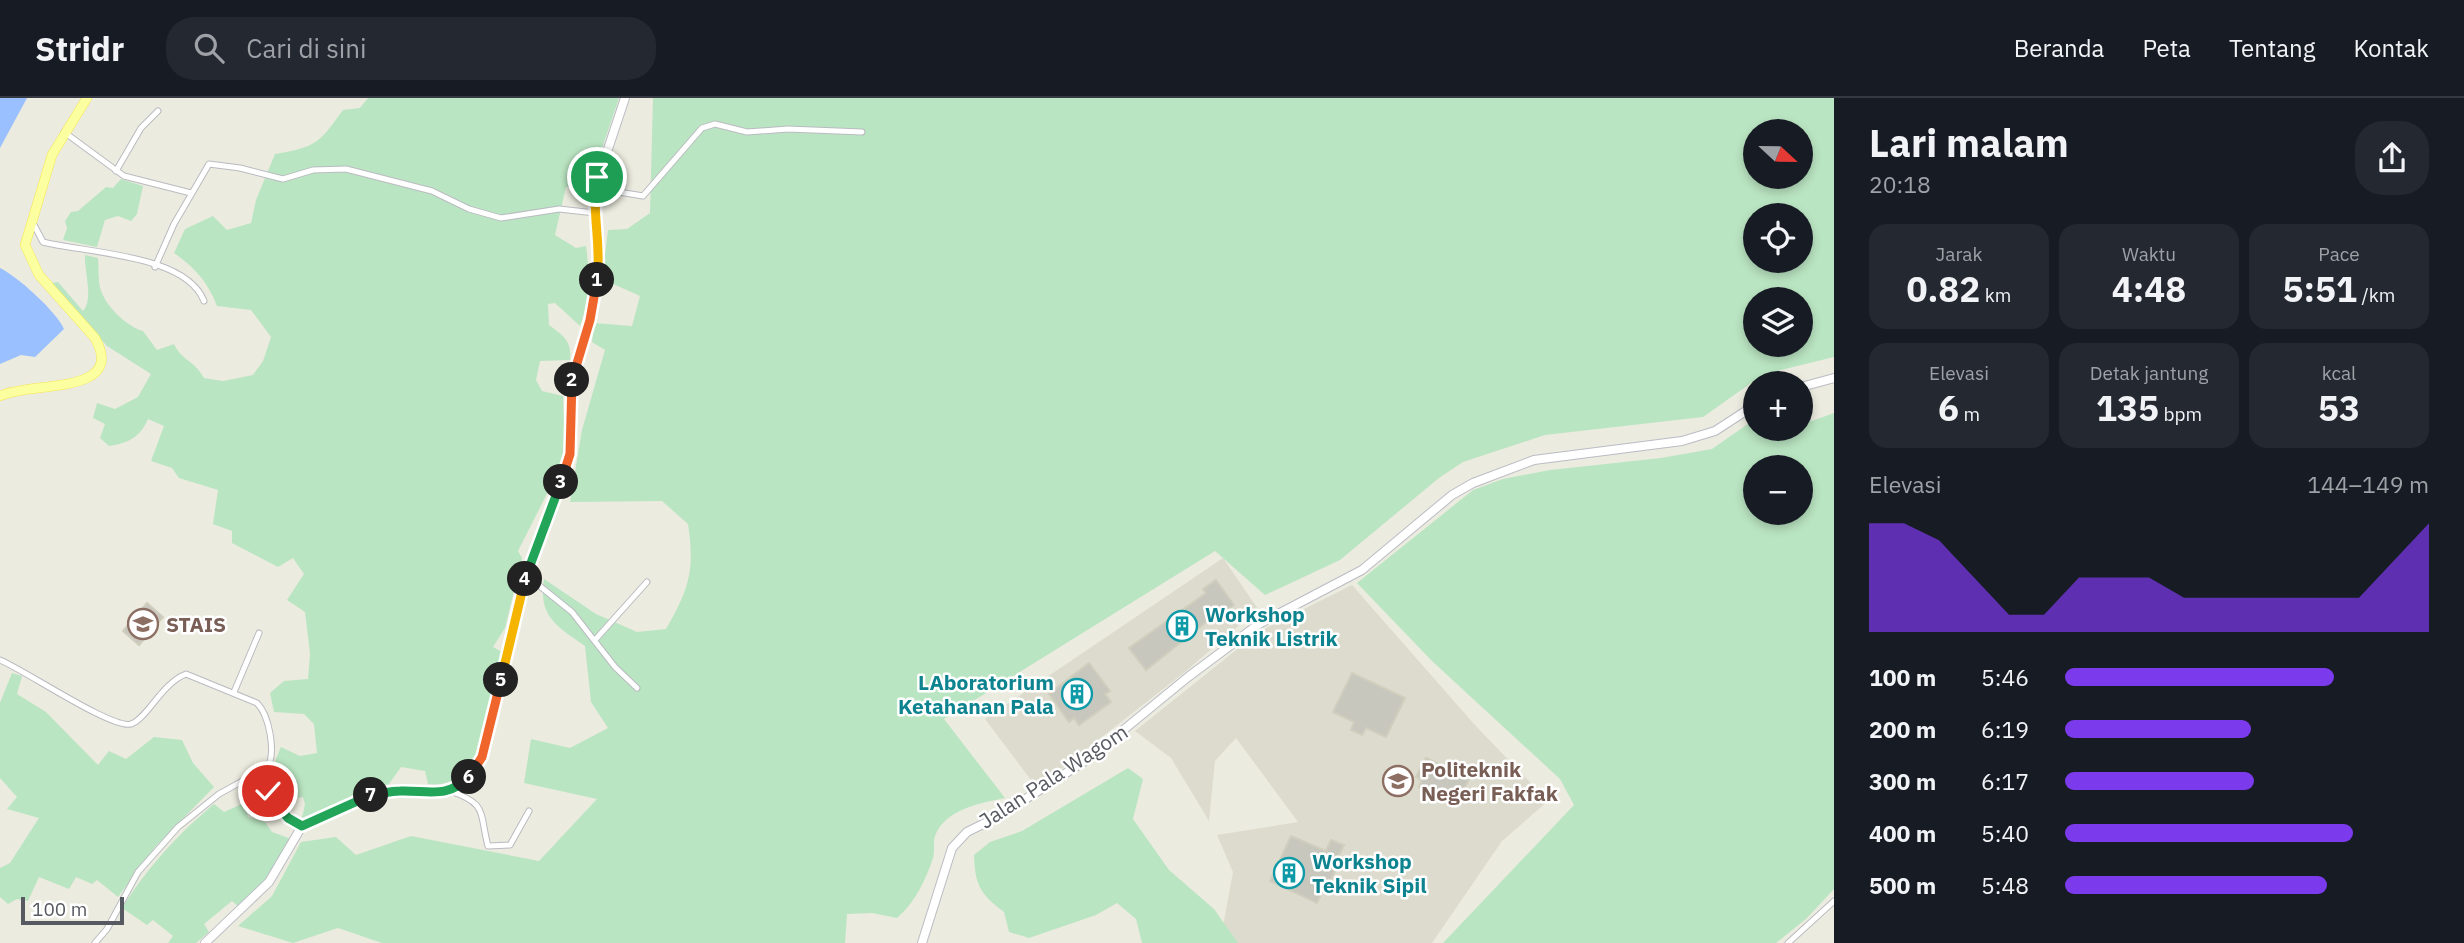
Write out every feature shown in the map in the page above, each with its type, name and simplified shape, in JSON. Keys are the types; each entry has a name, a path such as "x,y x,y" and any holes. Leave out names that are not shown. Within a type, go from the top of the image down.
{"main road":[{"path":"0,396 29,387 85,382 96,372 103,355 96,338 31,264 25,245 45,172 64,132 87,98"},
{"path":"209,942 269,882 302,826 369,796 394,791 442,794 450,791 467,779 482,757 526,575 570,454 572,380 590,320 598,274 595,188 625,98"},
{"path":"1813,384 1834,378"},
{"name":"Jalan Pala Wagom","path":"922,943 952,848 967,832 999,816 1094,754 1188,677 1259,624 1362,570 1461,489 1541,459 1660,445 1704,436 1743,412"}],"street":[{"path":"116,171 141,128 158,111"},
{"path":"595,188 643,196 702,128 715,124 747,132 788,129 862,132"},
{"path":"64,132 116,171 132,179 191,193"},
{"path":"156,267 191,193 209,164 240,168 283,179 313,170 346,169 432,191 469,209 501,218 559,209 596,213"},
{"path":"31,217 43,242 116,254 156,267 189,281 196,287 204,302"},
{"path":"526,575 572,612 615,667 638,688"},
{"path":"595,639 647,582"},
{"path":"234,692 259,633"},
{"path":"0,660 100,715 126,725 135,722 155,697 186,674 234,692 261,707 272,752 268,767 205,804 157,849 138,872 107,929 95,943"},
{"path":"248,778 270,792 286,816 302,826"},
{"path":"450,791 477,802 482,811 488,846 510,845 529,811"},
{"path":"1788,943 1834,901"}],"shaded area":[{"path":"1223,558 1258,609 1186,671 1037,788 985,719"},
{"name":"Politeknik Negeri Fakfak","path":"1352,585 1474,724 1548,801 1502,841 1432,943 1220,943 1233,872 1217,835 1298,822 1236,738 1215,761 1209,821 1171,758 1135,731 1260,631"}],"green space":[{"path":"368,98 619,98 590,184 566,187 555,235 576,248 586,246 588,266 587,296 580,326 555,303 548,304 549,325 566,340 570,348 570,360 540,361 536,380 542,391 563,396 565,449 558,472 518,551 522,558 505,628 493,647 502,652 476,759 462,775 443,784 428,784 425,771 401,767 389,784 361,792 301,822 305,804 303,797 291,799 267,780 281,747 300,756 317,753 314,724 304,714 274,712 270,693 284,681 308,679 310,654 305,612 287,600 304,574 293,558 278,567 232,543 232,531 213,524 218,490 179,478 172,468 151,461 164,426 148,419 137,435 128,441 109,446 100,438 105,424 93,418 97,403 115,409 138,397 151,374 107,346 51,283 58,282 83,311 88,299 85,255 98,258 100,287 106,301 123,320 143,331 157,350 174,344 180,354 196,367 204,378 223,381 253,375 263,361 271,337 251,310 217,306 200,276 174,253 185,229 213,216 227,230 251,223 256,200 275,154 300,149 316,142 343,110 360,108"},
{"path":"653,98 1834,98 1834,357 1779,371 1743,371 1743,389 1703,417 1545,435 1463,462 1439,478 1340,560 1265,595 1215,551 944,719 1005,798 965,809 947,819 935,836 934,855 919,890 897,918 872,913 847,914 845,943 382,943 338,928 293,943 238,926 272,896 301,842 336,837 356,855 411,836 539,861 597,799 524,783 531,739 570,748 608,728 591,702 585,646 551,619 544,602 544,579 596,614 637,632 666,629 685,590 691,554 688,524 662,501 570,502 582,430 605,350 592,342 594,323 632,326 640,296 602,279 608,230 627,229 650,213"},
{"path":"121,179 143,186 137,214 131,221 118,216 105,220 97,247 63,240 67,228 65,221 71,212 78,211 106,187 113,188"},
{"path":"1834,413 1834,889 1807,918 1776,943 1443,943 1574,805 1560,779 1432,661 1357,583 1473,490 1503,479 1550,470 1661,458 1712,449 1743,427 1743,441 1813,441 1813,421"},
{"path":"12,673 22,676 17,694 46,712 98,765 109,751 126,759 154,737 182,740 193,763 214,787 155,847 118,897 97,880 92,884 76,877 69,889 39,877 28,901 17,899 8,904 0,897 0,868 10,863 39,818 7,809 17,797 0,778 0,703"},
{"path":"1128,768 1143,779 1133,819 1169,870 1214,909 1238,943 1142,943 1136,919 1117,903 1096,915 1029,938 1009,932 1004,912 989,900 980,888 974,855 990,842 1022,831"},
{"path":"244,803 248,817 265,822 272,832 291,839 267,879 239,907 232,901 204,924 209,932 196,943 168,943 173,936 153,920 147,925 122,908 164,852 214,804 224,812"}],"water":[{"path":"0,98 27,98 0,148"},
{"path":"0,268 36,295 64,329 35,357 21,355 0,364"}],"building":[{"name":"Workshop Teknik Listrik","path":"1216,580 1234,605 1222,614 1220,611 1146,670 1129,648 1206,593 1203,589"},
{"name":"STAIS","path":"147,603 163,617 139,645 123,631"},
{"name":"LAboratorium Ketahanan Pala","path":"1089,663 1110,691 1105,694 1111,702 1079,725 1074,718 1069,722 1049,694"},
{"path":"1352,673 1405,698 1386,737 1366,728 1362,735 1351,730 1354,722 1333,712"},
{"path":"1426,758 1469,779 1459,799 1452,795 1449,801 1419,787 1422,780 1416,777"},
{"name":"Workshop Teknik Sipil","path":"1291,836 1326,851 1331,840 1344,845 1333,867 1336,869 1328,887 1325,885 1317,903 1270,881"}],"place":[{"name":"STAIS","path":"143,624"},
{"name":"Workshop Teknik Listrik","path":"1182,626"},
{"name":"LAboratorium Ketahanan Pala","path":"1077,694"},
{"name":"Politeknik Negeri Fakfak","path":"1398,781"},
{"name":"Workshop Teknik Sipil","path":"1289,873"}],"route":[{"path":"268,791 286,816 302,826 369,796 394,791 442,794 449,792 467,779 479,765 526,573 570,454 572,380 590,320 598,274 594,197 597,177"}]}
